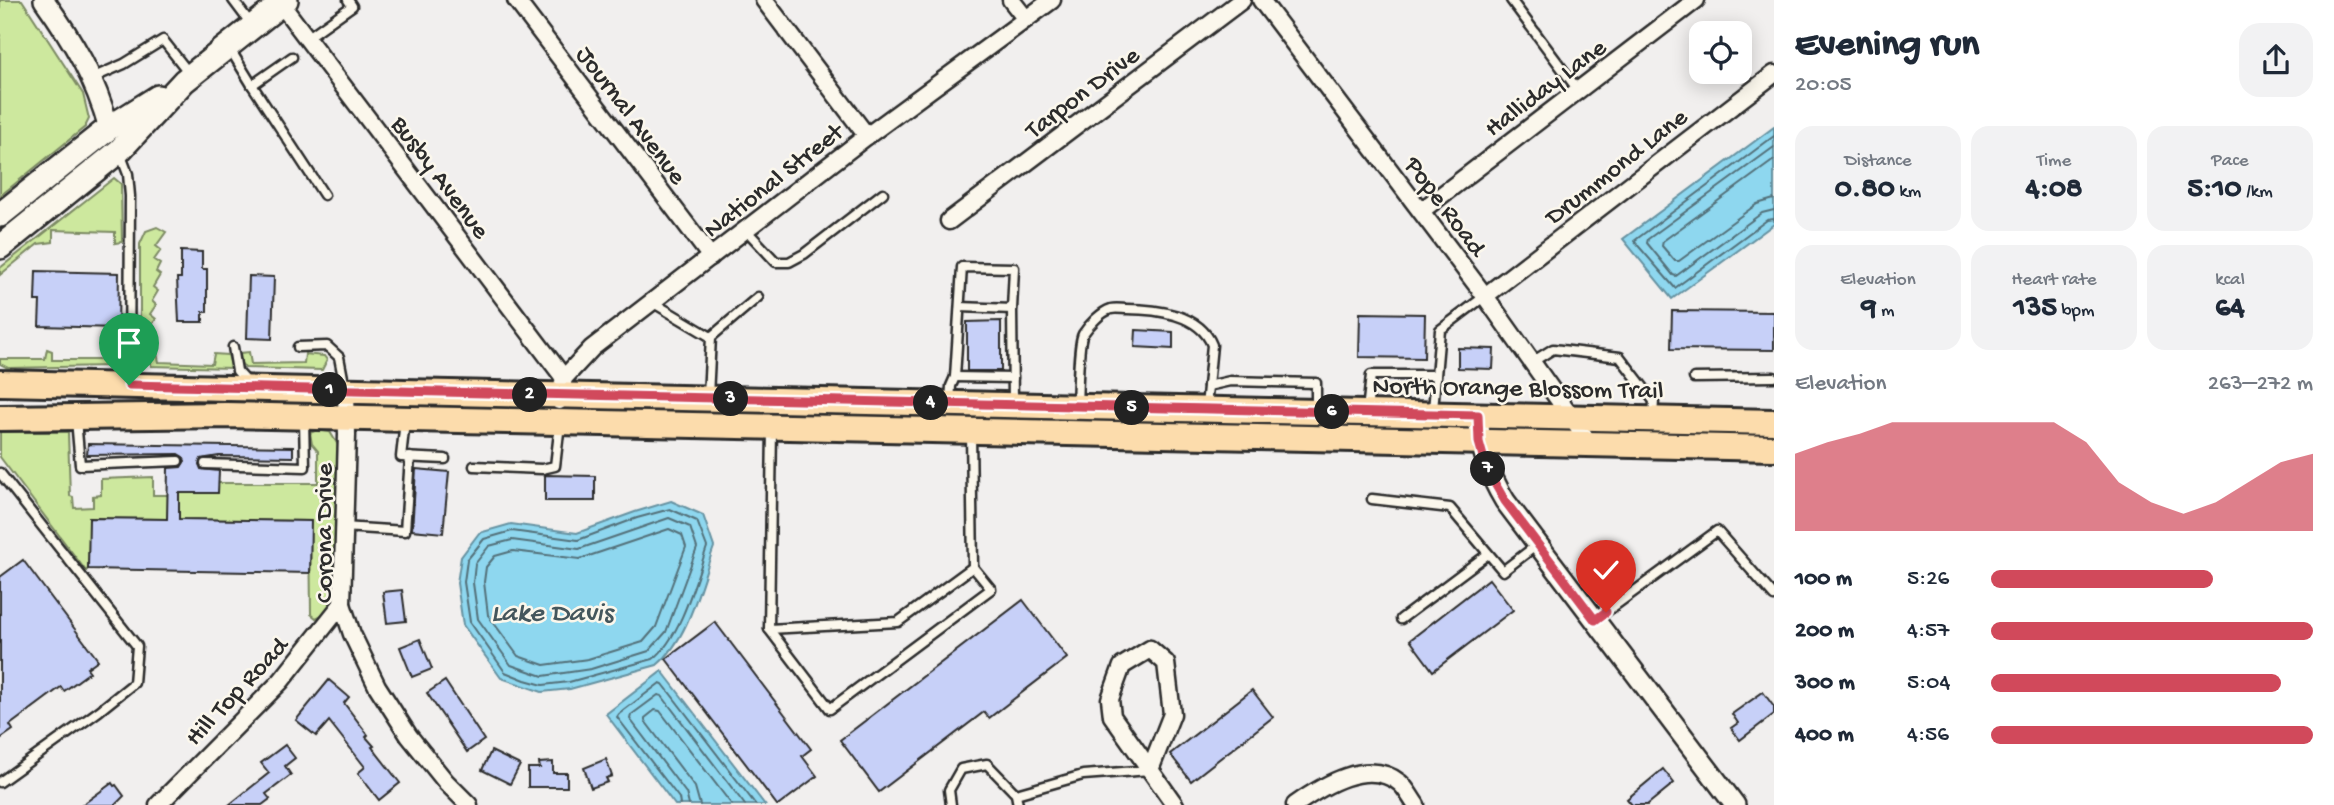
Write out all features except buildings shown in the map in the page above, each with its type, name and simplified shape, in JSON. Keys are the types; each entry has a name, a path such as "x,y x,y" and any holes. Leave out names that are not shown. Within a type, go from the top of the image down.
{"main road":[{"path":"0,215 108,128 188,78 284,2"},
{"path":"0,247 119,150 188,78"},
{"path":"39,215 98,150 108,128"},
{"name":"North Orange Blossom Trail","path":"0,383 345,391 562,387 708,399 1077,406 1207,397 1317,412 1774,422"},
{"path":"0,418 304,416 1774,448"}],"street":[{"path":"44,0 78,50 92,78 108,128"},
{"name":"Journal Avenue","path":"516,0 711,257"},
{"path":"764,0 867,136"},
{"path":"1012,0 1026,19"},
{"name":"National Street","path":"562,387 592,348 867,136 1052,0"},
{"name":"Tarpon Drive","path":"949,221 1242,0"},
{"name":"Pope Road","path":"1261,0 1485,296 1590,444"},
{"name":"Halliday Lane","path":"1421,211 1696,0"},
{"name":"Busby Avenue","path":"284,2 307,38 562,387"},
{"name":"Drummond Lane","path":"1485,296 1774,74"},
{"path":"560,421 562,387"},
{"name":"Corona Drive","path":"345,391 347,417 342,604 352,634 377,686 402,726 446,782 469,805"},
{"path":"1007,431 1013,405"},
{"path":"1478,415 1479,442 1484,460 1505,501 1735,805"},
{"name":"Hill Top Road","path":"158,805 281,681 342,604"},
{"path":"1150,770 1172,714 1166,663 1150,649 1122,666 1110,699 1112,716 1150,770 1175,805"},
{"path":"1295,805 1320,788 1353,774 1376,773 1399,783 1416,805"}],"lane":[{"path":"233,0 253,26"},
{"path":"307,38 352,5 348,0"},
{"path":"1511,0 1578,91"},
{"path":"92,78 124,64 163,40 188,78"},
{"path":"228,46 324,195"},
{"path":"252,85 292,57"},
{"path":"119,150 128,174 130,196 129,385"},
{"path":"747,231 776,261 789,262 804,254 883,194"},
{"path":"950,404 951,386 955,377 962,267 1014,268 1013,405"},
{"path":"1432,414 1440,330 1485,296"},
{"path":"708,399 711,337 758,297"},
{"path":"652,302 711,337"},
{"path":"960,307 1012,309"},
{"path":"1077,406 1081,337 1096,319 1110,309 1143,309 1180,317 1201,329 1212,345 1207,397"},
{"path":"298,347 327,346 339,357 345,391"},
{"path":"233,347 237,371 254,389"},
{"path":"1532,362 1553,349 1620,357 1654,401 1653,419"},
{"path":"1367,413 1371,374 1436,375"},
{"path":"955,377 1013,378"},
{"path":"1694,378 1774,377"},
{"path":"76,416 80,465 178,461"},
{"path":"205,464 305,467 304,416"},
{"path":"405,418 401,457 445,459"},
{"path":"474,466 542,469 555,466 560,421"},
{"path":"772,426 769,629 830,709 991,589 973,567 971,430"},
{"path":"343,527 405,531 410,457"},
{"path":"0,473 136,646 134,684 0,782"},
{"path":"1372,499 1450,508 1503,571 1538,544"},
{"path":"1595,620 1717,531 1774,596"},
{"path":"1401,619 1488,554"},
{"path":"769,629 898,622 973,567"},
{"path":"951,805 949,790 961,769 987,764 1016,794 1018,805"},
{"path":"1016,794 1083,775 1150,770"}],"green space":[{"path":"0,0 22,0 83,94 89,119 85,127 0,196"},
{"path":"114,178 121,184 122,242 115,243 115,232 53,230 53,242 38,244 0,275 0,268"},
{"path":"157,227 166,232 156,246 161,250 154,260 160,264 156,272 160,275 153,287 158,291 152,301 156,305 150,314 156,319 148,330 145,330 140,323 140,244 146,231"},
{"path":"47,349 52,351 52,360 112,360 113,350 118,350 121,358 110,366 8,368 0,364 0,359 45,359"},
{"path":"151,352 157,353 159,362 212,364 214,354 228,355 232,368 151,366"},
{"path":"249,352 251,364 304,363 305,354 324,356 327,360 322,370 245,368 241,363 240,353"},
{"path":"317,430 330,432 338,445 337,586 330,611 316,618 311,614 310,521 90,518 86,571 0,457 0,432 68,432 70,496 73,497 74,508 93,507 93,496 101,495 101,479 153,477 153,495 168,495 179,510 179,493 218,493 218,483 318,483 318,451 312,444 310,433"}],"water":[{"path":"1774,127 1774,224 1672,299 1623,239"},
{"name":"Lake Davis","path":"671,501 703,515 714,547 692,610 668,654 657,665 570,689 542,692 501,678 463,625 457,583 461,557 479,533 511,524 577,533"},
{"path":"662,671 765,805 675,805 606,714"}],"route":[{"path":"129,385 1478,415 1479,442 1484,460 1505,501 1595,620 1606,612"}]}
